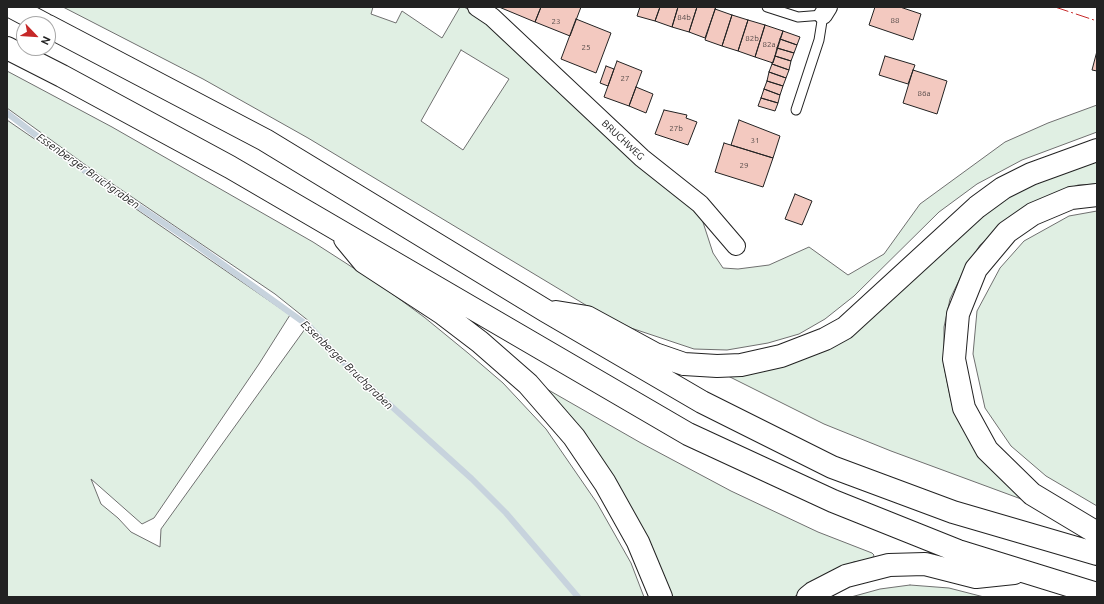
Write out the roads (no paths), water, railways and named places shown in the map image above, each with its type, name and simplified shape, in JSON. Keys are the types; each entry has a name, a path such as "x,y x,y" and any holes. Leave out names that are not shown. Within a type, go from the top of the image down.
{"highway":[{"path":"12,7 29,16"},
{"path":"56,30 265,140 546,311 702,402 832,467 954,512 1097,554"},
{"path":"7,48 230,167 688,434 840,504 958,551 1097,594"},
{"path":"546,311 586,317 655,354 684,364 717,366 741,365 781,356 825,339 845,328 977,207 1003,188 1031,174 1097,150"},
{"path":"1097,195 1071,198 1033,214 1007,232 976,269 958,314 954,359 964,408 987,450 1032,494 1097,532"},
{"path":"335,228 364,262 442,313 480,342 528,384 574,438 605,483 638,542 661,597"},
{"path":"808,597 846,576 889,565 926,564 976,576 1024,572"}],"street":[{"name":"BRUCHWEG","path":"477,7 492,17 642,158 700,204 736,246"}],"lane":[{"path":"767,7 798,17 826,11 819,40 796,110"}],"waterway":[{"name":"Essenberger Bruchgraben","path":"7,113 63,156 192,242 310,327 348,367 472,479 506,513 578,597"}]}
